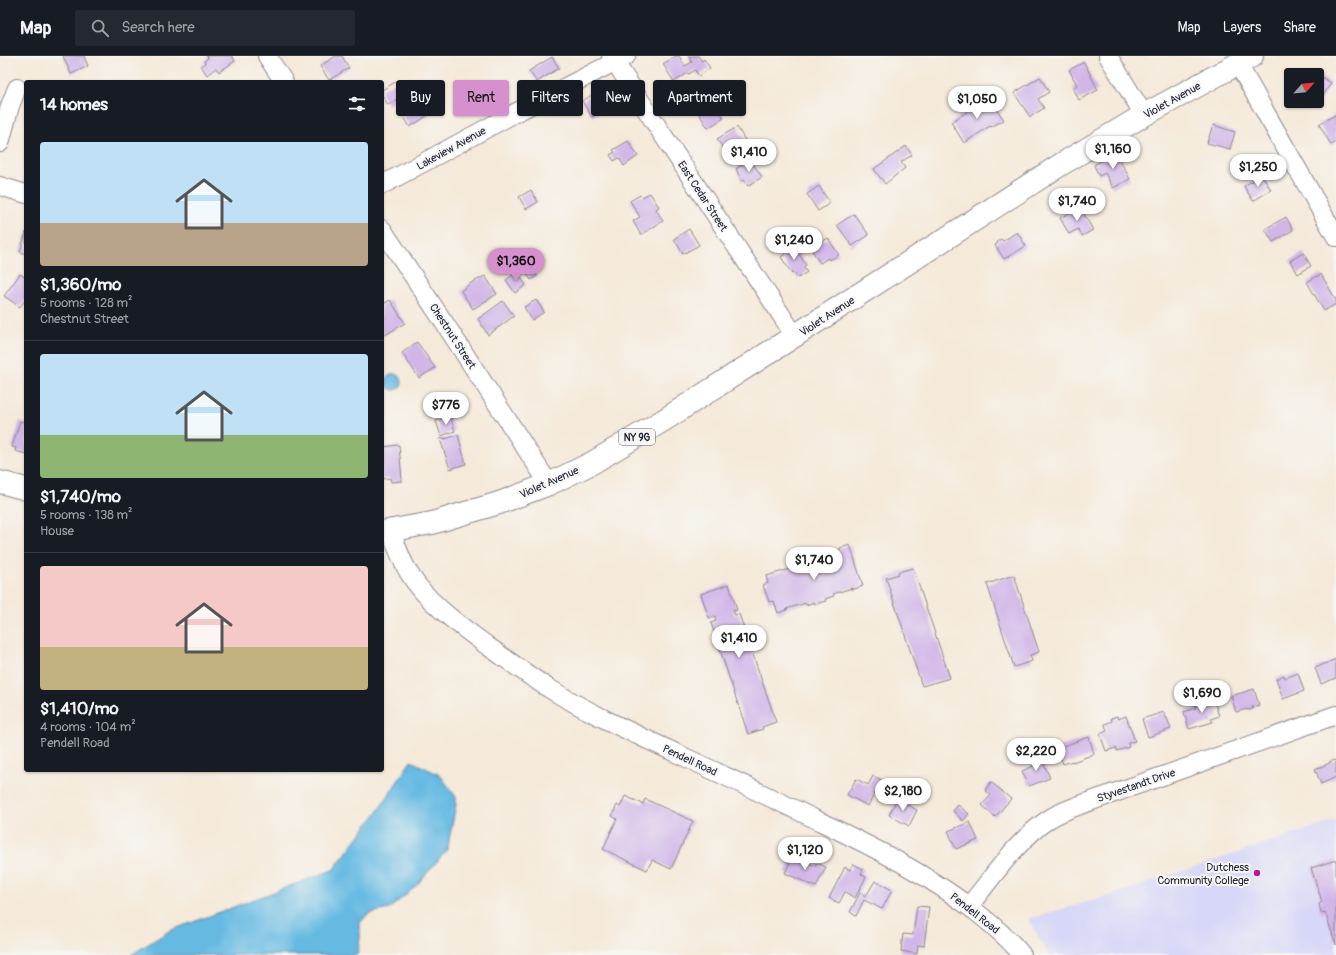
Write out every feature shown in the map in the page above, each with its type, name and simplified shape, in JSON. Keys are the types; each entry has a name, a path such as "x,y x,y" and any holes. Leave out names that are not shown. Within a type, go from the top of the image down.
{"main road":[{"name":"Violet Avenue","path":"386,531 425,524 499,503 549,484 592,463 795,336 1060,165 1144,115 1245,60"},
{"path":"0,482 24,488"}],"street":[{"path":"267,56 283,80"},
{"path":"1108,56 1144,115"},
{"name":"Lakeview Avenue","path":"384,184 617,58"},
{"name":"East Cedar Street","path":"617,58 795,336"},
{"path":"1245,60 1336,237"},
{"path":"0,143 16,88"},
{"path":"0,186 24,193"},
{"name":"Chestnut Street","path":"384,232 549,484"},
{"name":"Pendell Road","path":"386,531 398,550 410,575 421,590 489,647 549,688 582,707 636,734 884,853 924,876 969,906 1003,935 1022,955"},
{"name":"Styvestandt Drive","path":"969,906 1027,837 1040,825 1057,814 1336,715"}],"shaded area":[{"name":"Dutchess Community College","path":"1336,820 1336,955 1049,955 1028,919 1111,895"}],"water":[{"path":"394,374 401,379 402,382 397,389 394,390 387,385 386,382 391,375"},
{"path":"411,761 440,775 456,797 456,805 447,850 415,887 389,909 368,914 360,923 360,939 357,955 131,955 169,931 333,870 378,811"}],"building":[{"path":"63,56 84,56 88,66 71,74"},
{"path":"206,56 232,56 235,61 219,72 216,68 207,75 201,66 208,58"},
{"path":"336,56 342,56 349,68 329,80 320,66"},
{"path":"676,56 679,56 685,66 692,62 688,56 698,56 702,61 704,59 710,68 699,76 695,70 677,80 673,80 663,64"},
{"path":"552,57 559,68 540,80 536,80 529,71"},
{"path":"1084,62 1098,90 1079,100 1073,88 1077,85 1069,70"},
{"path":"1040,77 1049,92 1038,99 1044,108 1030,117 1014,93"},
{"path":"1324,78 1331,83 1324,94"},
{"path":"396,82 396,100 388,105 384,98 384,89"},
{"path":"591,96 591,115 583,103 583,100"},
{"path":"989,98 1004,120 991,127 990,126 964,143 951,122"},
{"path":"1335,115 1336,142 1331,145 1319,124"},
{"path":"405,116 427,116 410,127 404,117"},
{"path":"700,116 723,116 724,118 708,128"},
{"path":"1213,125 1235,132 1230,149 1207,143"},
{"path":"737,127 748,145 729,157 717,139"},
{"path":"628,141 638,156 624,166 619,158 614,161 610,155 615,152 613,150"},
{"path":"906,146 912,155 901,162 905,168 885,184 874,169"},
{"path":"1116,153 1130,179 1113,188 1105,173 1099,176 1094,165"},
{"path":"750,159 762,177 748,186 744,180 742,182 736,169"},
{"path":"1262,175 1271,190 1253,201 1244,186"},
{"path":"819,186 830,203 818,211 807,194"},
{"path":"531,190 538,202 526,209 519,197"},
{"path":"650,193 659,207 656,209 663,221 641,235 633,221 640,217 630,201 640,195 642,197"},
{"path":"1080,207 1093,230 1082,236 1078,229 1069,234 1060,218"},
{"path":"854,214 869,235 852,246 837,225"},
{"path":"1286,217 1293,230 1273,242 1265,229"},
{"path":"689,229 699,245 683,254 674,239"},
{"path":"1017,232 1026,246 1004,259 995,245 1001,239 1003,241"},
{"path":"828,238 839,255 829,260 828,258 820,263 811,249"},
{"path":"24,239 24,253 20,252"},
{"path":"792,243 806,265 803,267 807,272 798,278 794,273 792,274 781,257 786,254 783,249"},
{"path":"1303,253 1311,266 1298,274 1290,261"},
{"path":"533,270 537,276 531,280 527,274"},
{"path":"517,272 526,285 515,293 506,280"},
{"path":"20,274 24,277 24,302 20,307 4,296"},
{"path":"1321,274 1336,300 1336,304 1324,311 1307,282"},
{"path":"485,276 497,294 473,309 461,291 471,283"},
{"path":"390,300 405,323 385,335 384,333 384,304"},
{"path":"536,300 544,312 532,320 524,307"},
{"path":"503,301 514,316 488,335 478,319"},
{"path":"417,342 435,368 419,378 402,353"},
{"path":"450,416 455,431 441,436 436,421"},
{"path":"20,421 24,422 24,453 15,451 16,448 12,447"},
{"path":"458,435 466,464 450,469 440,439"},
{"path":"399,445 402,481 391,482 390,478 384,479 384,447"},
{"path":"850,545 863,586 833,594 834,596 825,599 826,601 815,604 814,602 806,605 806,603 778,613 774,601 769,602 763,585 768,583 766,576 794,568 793,566 802,563 803,565 811,562 810,560 833,554 832,553 840,550 840,548"},
{"path":"913,568 950,678 922,686 886,578 899,574 898,572"},
{"path":"1014,575 1039,652 1030,655 1032,661 1014,667 987,584"},
{"path":"729,584 737,610 733,611 735,615 739,614 776,722 762,727 763,729 748,734 711,623 716,621 715,616 709,618 701,594"},
{"path":"1336,659 1336,678 1321,684 1315,668"},
{"path":"1298,673 1304,691 1283,699 1276,679 1284,675 1285,678"},
{"path":"1254,689 1259,705 1252,707 1253,709 1236,712 1231,696"},
{"path":"1213,698 1219,716 1211,719 1213,722 1189,729 1184,712 1196,708 1195,704"},
{"path":"1164,712 1171,729 1148,737 1142,719"},
{"path":"1117,716 1118,719 1126,716 1135,741 1128,743 1129,747 1117,751 1116,748 1106,751 1100,734 1107,731 1105,724 1112,721 1111,718"},
{"path":"1089,737 1094,754 1063,764 1057,748"},
{"path":"1040,755 1050,778 1029,786 1022,771 1036,765 1032,758"},
{"path":"1335,760 1336,777 1321,784 1315,769"},
{"path":"873,776 888,783 882,796 875,793 868,806 847,795 856,779 868,785"},
{"path":"991,782 1011,799 995,817 982,805 991,795 985,790"},
{"path":"625,796 643,804 645,799 693,821 671,869 652,860 647,870 603,849 617,819 612,816 617,805 620,807"},
{"path":"897,799 917,810 909,826 889,815"},
{"path":"958,805 969,814 963,821 953,811"},
{"path":"970,822 978,840 956,849 948,831"},
{"path":"793,856 815,866 816,863 826,867 816,887 785,873"},
{"path":"1336,860 1336,945 1325,912 1321,913 1319,904 1322,902 1311,868"},
{"path":"853,864 863,869 861,874 866,877 855,898 845,892 839,903 829,898 845,867 850,870"},
{"path":"875,881 892,890 882,909 864,900 856,916 850,912 860,893 866,896"},
{"path":"917,906 929,907 924,946 918,945 917,954 901,951 903,934 913,935"}],"place":[{"name":"Dutchess Community College","path":"1257,873"}]}
